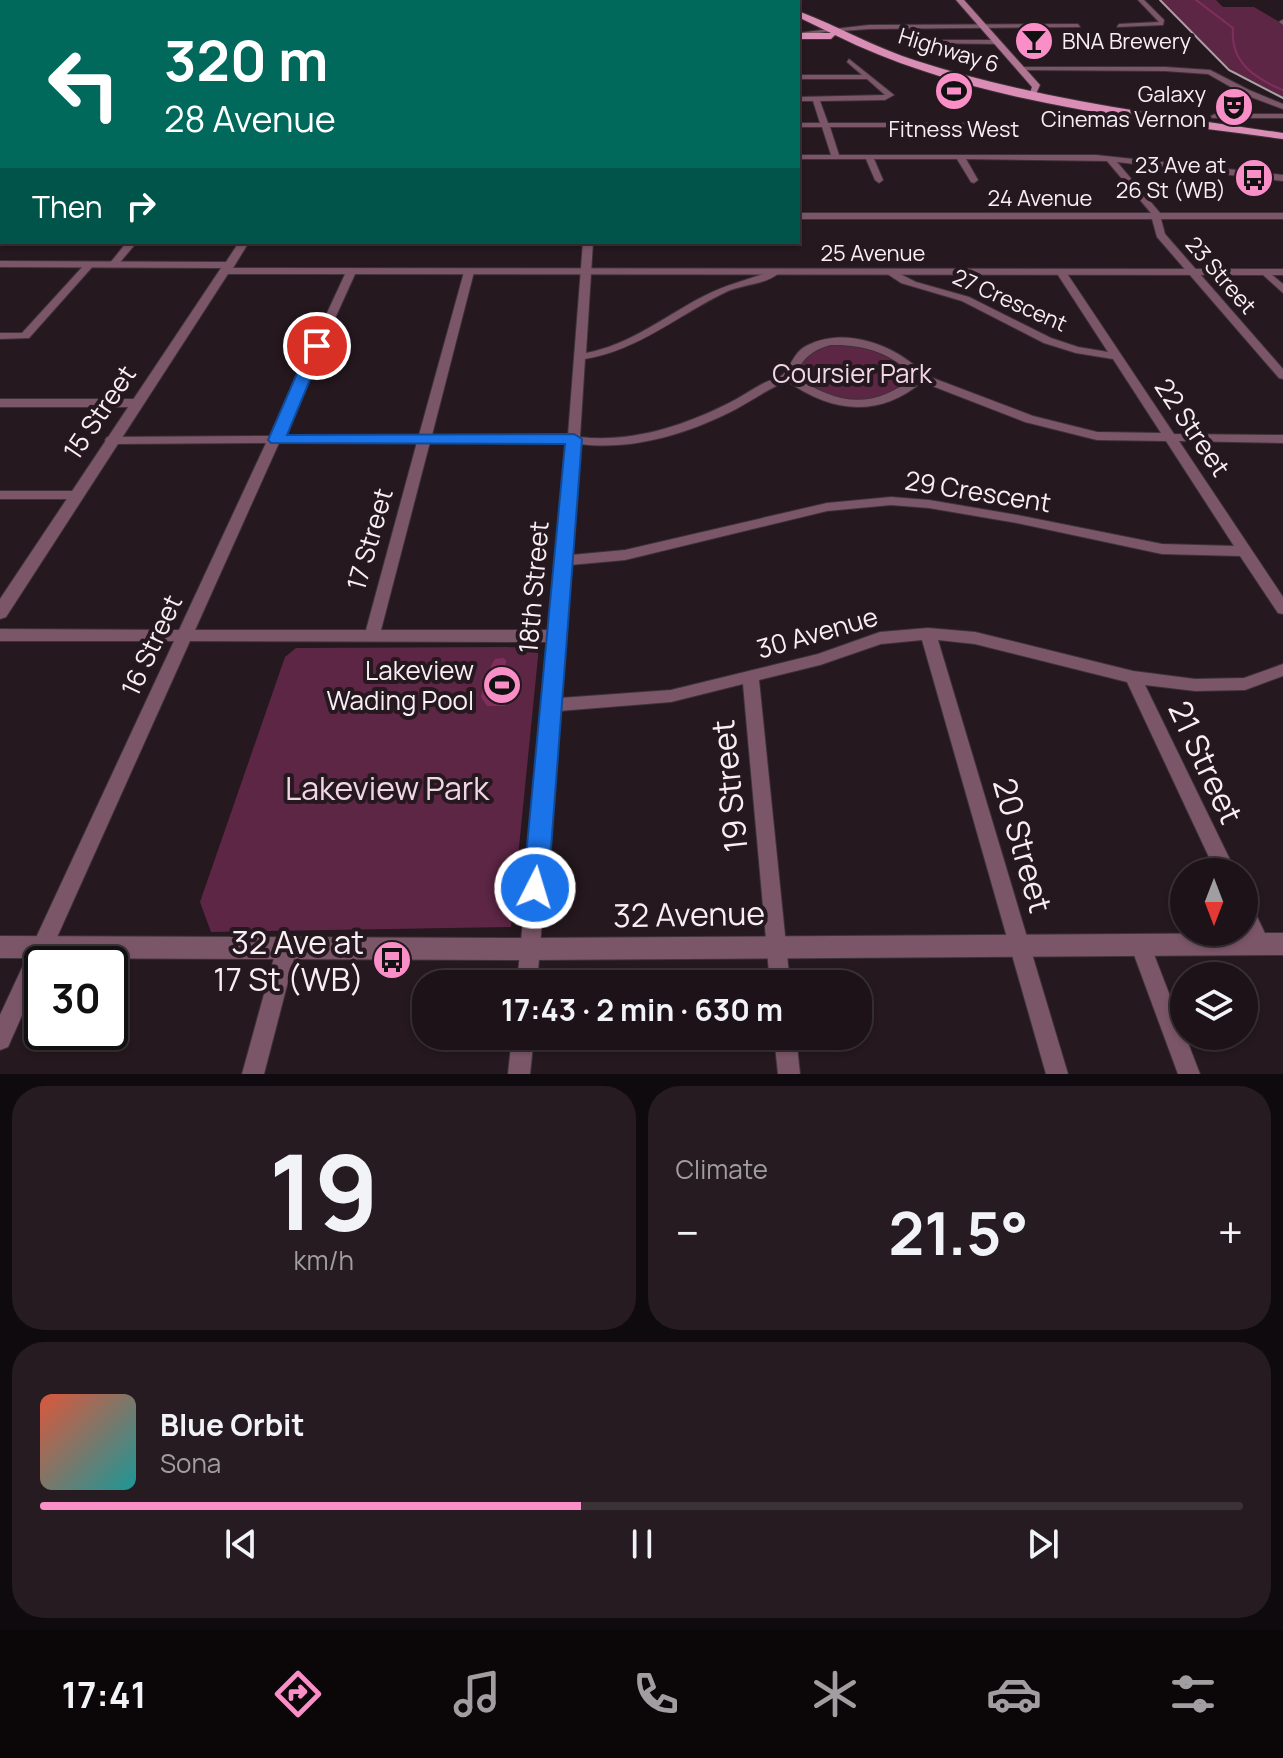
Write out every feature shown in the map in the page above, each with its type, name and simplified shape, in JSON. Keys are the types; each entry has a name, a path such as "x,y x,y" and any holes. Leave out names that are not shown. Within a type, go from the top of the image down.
{"main road":[{"path":"960,0 1037,87 1032,94"},
{"path":"803,17 854,27"},
{"path":"800,34 809,30 803,17"},
{"name":"Highway 6","path":"803,17 858,43 999,86 1083,105 1283,136"},
{"path":"854,27 846,32 858,43"},
{"path":"800,35 829,36 858,43"},
{"path":"1027,75 1043,69"},
{"path":"999,86 1025,87 1027,75"},
{"path":"1027,75 1051,94 1083,105"}],"street":[{"path":"1119,26 1161,24 1162,21 1141,0"},
{"path":"800,35 854,27 1078,26"},
{"path":"917,42 997,42"},
{"path":"800,99 885,98 890,95 849,61"},
{"path":"1043,69 1210,72 1246,92 1283,107"},
{"path":"800,77 867,77"},
{"path":"816,99 836,157"},
{"path":"1215,116 1283,116"},
{"path":"800,125 985,125"},
{"path":"800,157 1109,158 1283,178"},
{"path":"869,157 879,180"},
{"path":"960,157 974,180"},
{"name":"23 Street","path":"1109,158 1157,217 1160,235 1283,376"},
{"name":"24 Avenue","path":"800,216 1283,216"},
{"path":"113,265 130,244"},
{"name":"15 Street","path":"0,613 243,244"},
{"name":"18th Street","path":"528,970 588,244"},
{"name":"25 Avenue","path":"0,264 351,272 1283,272"},
{"path":"0,336 25,336 89,265"},
{"name":"16 Street","path":"43,946 277,440 351,272"},
{"name":"17 Street","path":"372,635 469,272"},
{"name":"22 Street","path":"1061,272 1283,609"},
{"path":"1265,272 1283,290"},
{"path":"580,357 601,355 627,346 708,297 774,273"},
{"name":"27 Crescent","path":"891,273 899,279 985,307 1058,344 1116,356"},
{"path":"789,377 792,362 807,350 845,341 882,348 914,367 921,377 1064,429 1097,436 1283,439"},
{"path":"111,440 574,439 589,442 633,439 669,431 720,412 772,381 789,377"},
{"path":"789,377 804,389 824,398 865,405 886,402 907,391 921,377"},
{"path":"0,403 136,403"},
{"path":"0,495 75,495"},
{"name":"29 Crescent","path":"563,561 625,555 827,507 891,501 929,504 1017,519 1162,549 1246,551"},
{"name":"30 Avenue","path":"551,705 671,696 820,659 880,638 928,634 975,638 1133,677 1195,685 1245,684 1283,670"},
{"name":"20 Street","path":"928,634 1057,1074"},
{"path":"0,635 557,636"},
{"name":"21 Street","path":"1133,677 1219,858"},
{"name":"19 Street","path":"751,678 779,970"},
{"path":"1258,928 1271,944"},
{"path":"1140,944 1189,1074"},
{"name":"32 Avenue","path":"128,947 530,949 1271,944"},
{"name":"32 Avenue","path":"0,947 24,947"},
{"path":"253,1074 287,947"},
{"name":"16 Street","path":"0,1039 24,988"},
{"path":"519,1074 522,1050"},
{"path":"786,1050 789,1074"}],"green space":[{"path":"1161,0 1216,0 1223,7 1254,7 1283,24 1283,97 1242,78 1225,65"},
{"name":"Coursier Park","path":"832,345 866,347 883,352 897,362 906,377 900,388 884,396 862,400 838,399 817,393 803,380 800,362 818,349"},
{"name":"Lakeview Park","path":"539,647 511,927 211,932 200,902 285,657 296,648"}],"shaded area":[{"path":"495,659 506,660 505,676 517,693 505,706 487,706 481,697 485,683"}],"waterway":[{"path":"1196,0 1233,28 1235,50 1246,67 1283,90"}],"railway":[{"path":"1160,0 1229,70 1283,98"}],"place":[{"name":"BNA Brewery","path":"1034,41"},
{"name":"Fitness West","path":"954,91"},
{"name":"Galaxy Cinemas Vernon","path":"1234,107"},
{"name":"23 Ave at 26 St (WB)","path":"1254,178"},
{"name":"Lakeview Wading Pool","path":"502,685"},
{"name":"32 Ave at 17 St (WB)","path":"392,960"}],"route":[{"path":"317,346 277,440 574,439 535,888"}]}
